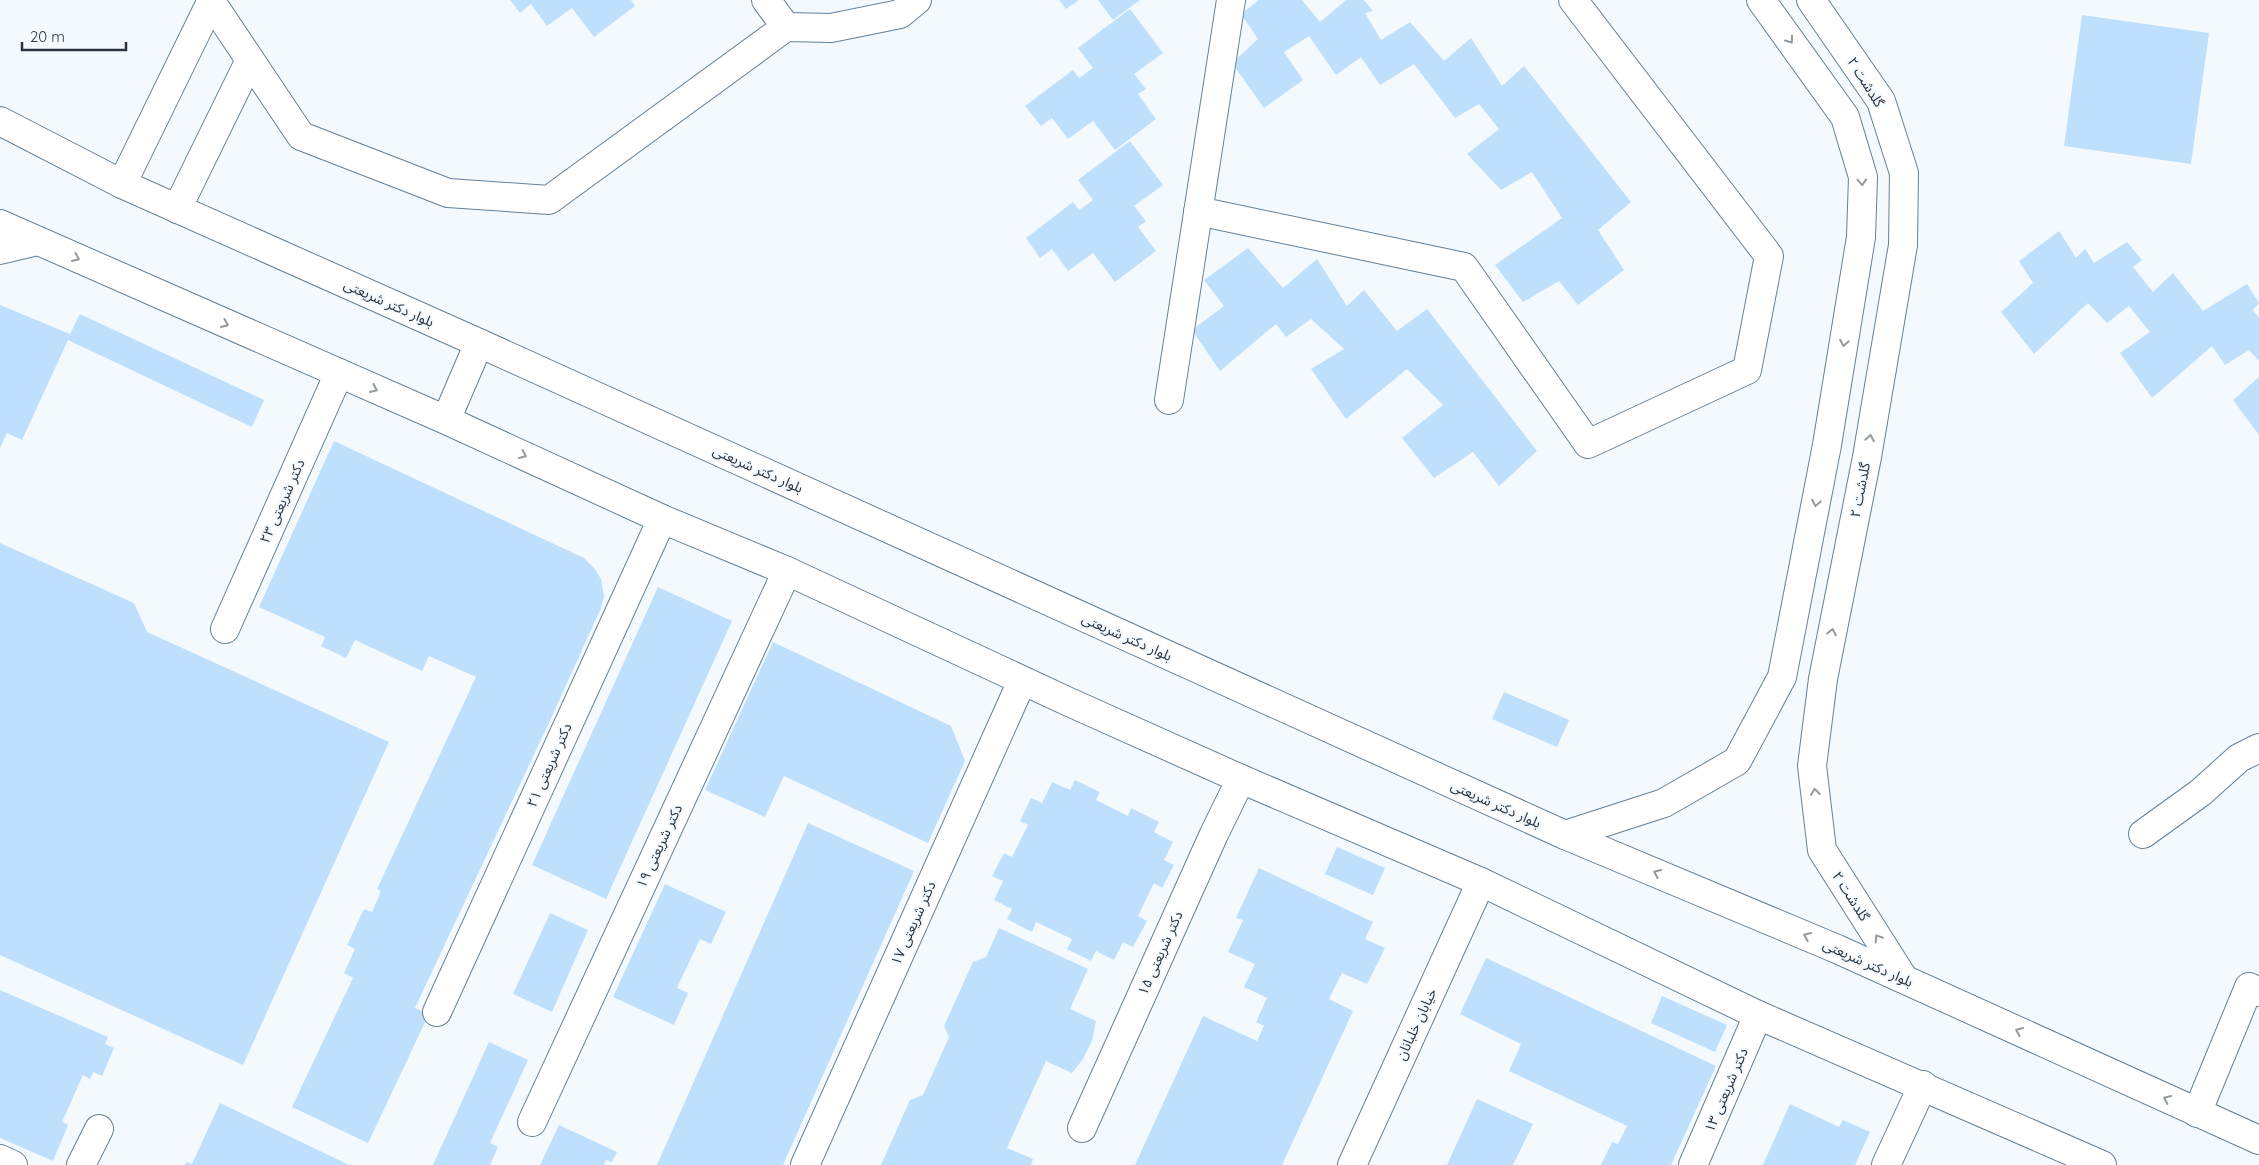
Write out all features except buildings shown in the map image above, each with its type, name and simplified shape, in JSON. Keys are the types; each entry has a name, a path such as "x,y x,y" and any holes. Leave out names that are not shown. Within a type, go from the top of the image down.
{"street":[{"path":"766,0 786,27"},
{"path":"210,1 301,136 448,193 549,200 786,27 831,28 900,14 917,0"},
{"path":"1169,400 1231,0"},
{"path":"1198,211 1464,267 1588,444 1747,370 1769,256 1573,0"},
{"path":"1565,835 1664,803 1737,761 1782,677 1827,445 1861,237 1863,177 1845,117 1762,0"},
{"name":"گلدشت ۲","path":"1812,0 1881,101 1904,173 1903,245 1867,457 1823,679 1812,766 1822,850 1904,979"},
{"path":"122,184 210,1"},
{"path":"177,209 250,60"},
{"name":"بلوار دکتر شریعتی","path":"0,121 122,184 177,209 479,343 1565,835 1837,949 2259,1140"},
{"path":"0,224 446,420 662,519 788,571 1022,681 1241,779 1481,882 1758,1015 1923,1085 2102,1165"},
{"path":"0,250 38,242"},
{"path":"446,420 479,343"},
{"name":"۲۳ دکتر شریعتی","path":"225,629 339,373"},
{"name":"۲۱ دکتر شریعتی","path":"437,1012 662,519"},
{"name":"۱۹ دکتر شریعتی","path":"532,1122 788,571"},
{"name":"۱۷ دکتر شریعتی","path":"805,1165 1022,681"},
{"path":"2142,834 2200,793 2239,758 2259,748"},
{"name":"۱۵ دکتر شریعتی","path":"1082,1128 1214,834 1241,779"},
{"name":"خیابان خلبانان","path":"1352,1165 1481,882"},
{"path":"2196,1113 2249,987 2259,992"},
{"name":"۱۳ دکتر شریعتی","path":"1693,1165 1758,1015"},
{"path":"1886,1165 1923,1085"},
{"path":"81,1165 99,1129"},
{"path":"0,1160 13,1165"}]}
